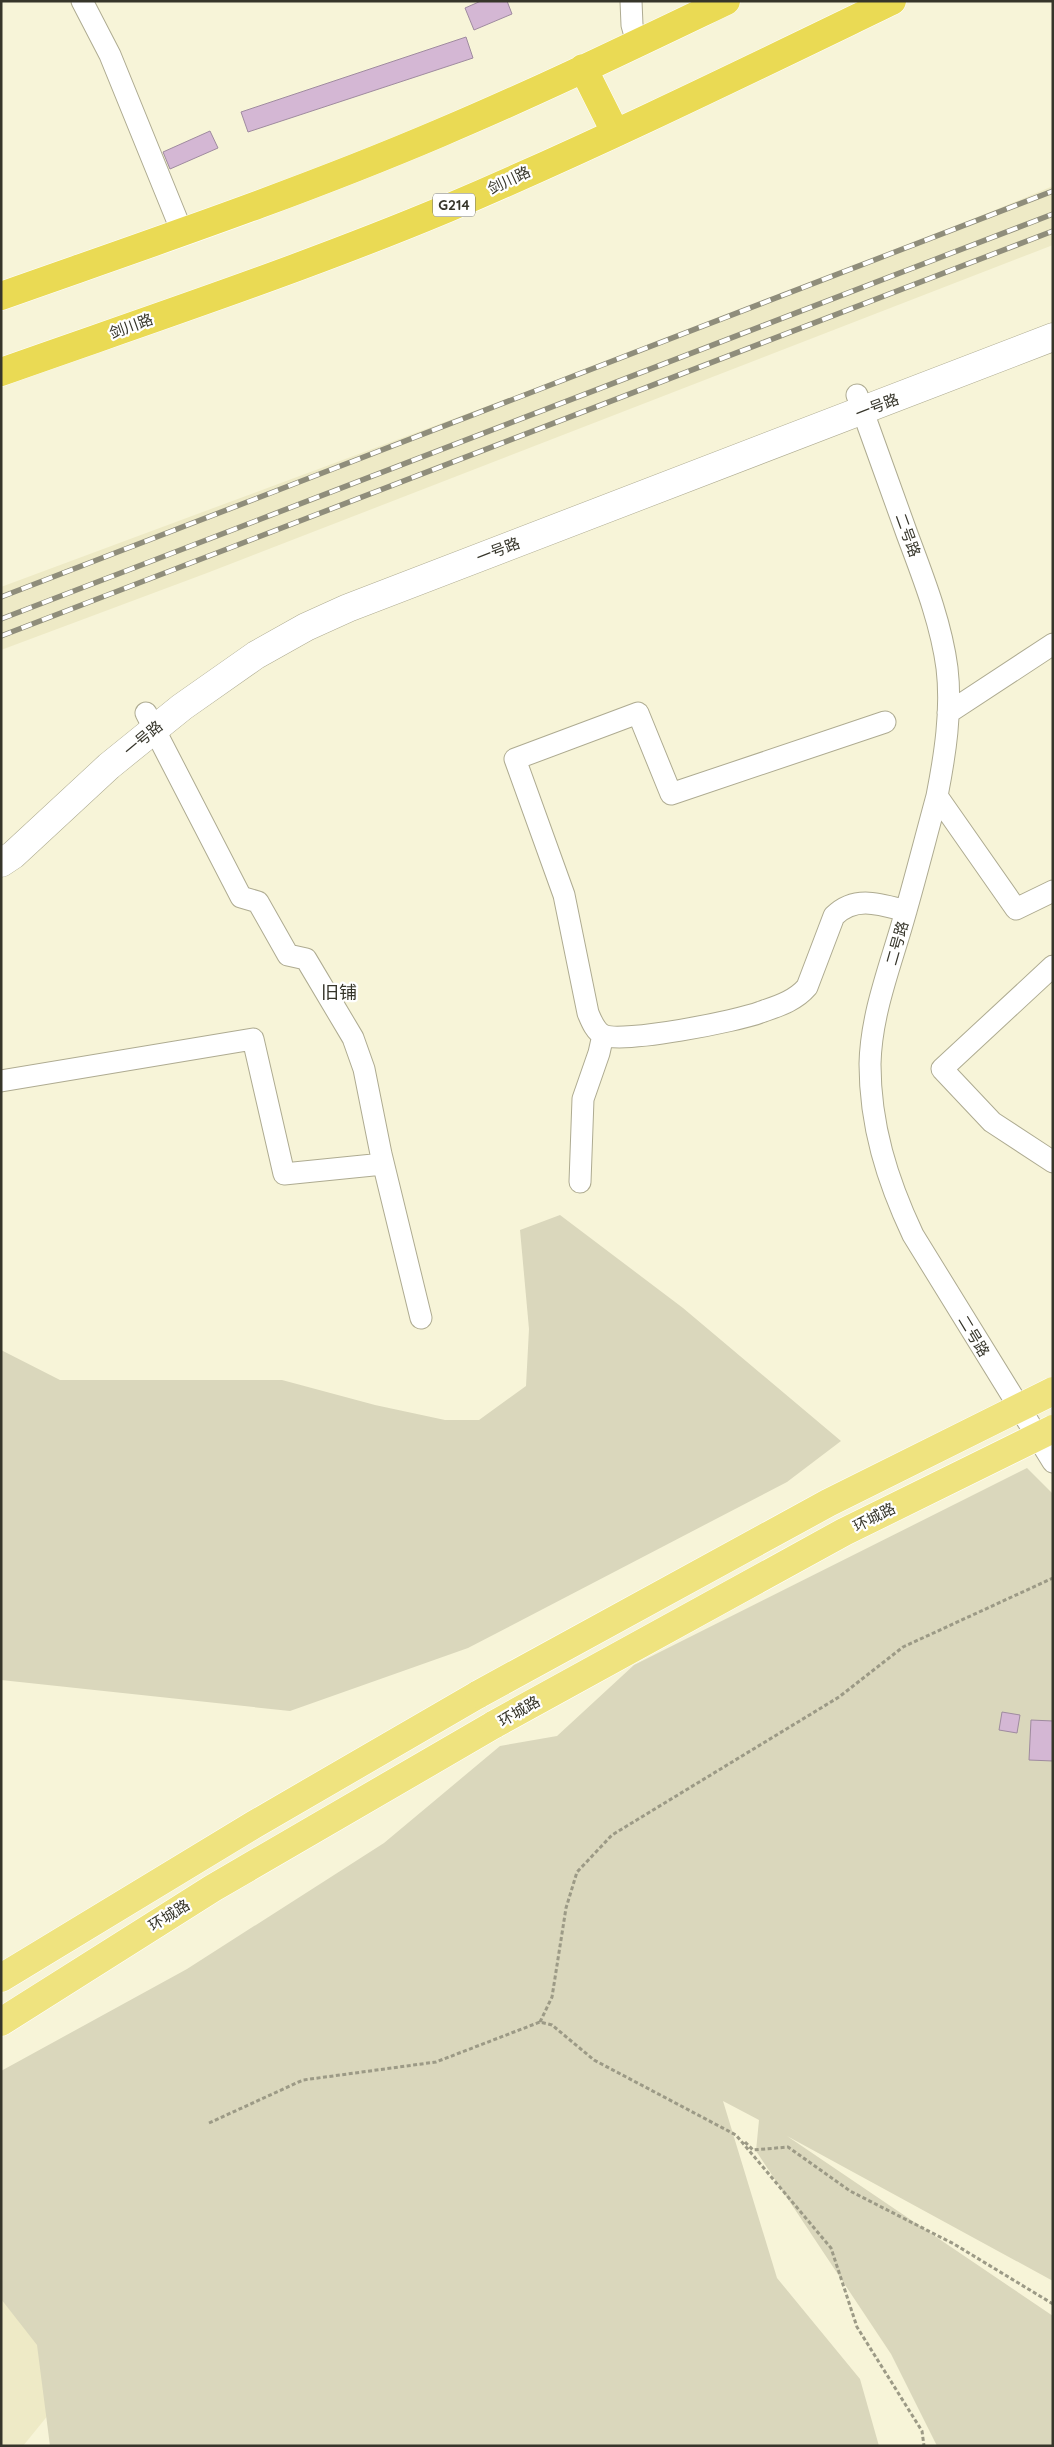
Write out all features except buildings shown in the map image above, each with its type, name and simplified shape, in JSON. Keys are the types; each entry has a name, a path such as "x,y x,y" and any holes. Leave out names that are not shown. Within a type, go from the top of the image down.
{"highway":[{"path":"1,296 182,232 405,148 584,68 726,1"},
{"name":"剑川路","path":"1,372 389,231 480,194 892,1"},
{"path":"584,68 615,132"}],"main road":[{"path":"1,1978 240,1833 479,1694 828,1503 1053,1391"},
{"name":"环城路","path":"1,2022 213,1888 495,1724 818,1546 1053,1429"}],"street":[{"path":"82,1 110,55 182,232"},
{"path":"632,1 632,25 637,43"},
{"name":"一号路","path":"860,403 1053,318"},
{"name":"一号路","path":"1,842 97,753 150,720 247,640 324,599 860,403 1053,337"},
{"name":"二号路","path":"860,403 920,569 941,635 947,670 948,713 943,765 937,796 881,995 871,1049 871,1099 876,1128 894,1196 913,1235 1013,1401 1053,1462"},
{"path":"948,713 1053,644"},
{"path":"885,722 671,794 638,713 515,759 564,896 588,1013 595,1027 603,1034 617,1037 655,1034 759,1013 788,1002 799,996 807,987 834,916 842,908 852,903 871,904 906,911"},
{"path":"150,720 241,897 258,902 288,955 306,959 353,1038 364,1069 383,1164 420,1318"},
{"name":"一号路","path":"1,863 13,855 102,772 150,720"},
{"path":"937,796 1016,909 1053,891"},
{"path":"1053,966 942,1069 992,1122 1053,1162"},
{"path":"580,1182 583,1099 603,1034"},
{"path":"1,1081 253,1039 284,1174 383,1164"},
{"path":"1013,1401 1053,1380"}],"path":[{"path":"540,2022 552,1997 566,1908 577,1872 612,1835 839,1696 903,1648 1053,1578"},
{"path":"209,2123 303,2080 436,2062 540,2022 552,2025 594,2060 736,2135 753,2150 788,2147 850,2191 954,2244 1053,2304"},
{"path":"736,2135 831,2248 857,2327 922,2431 924,2446"}],"shaded area":[{"path":"1053,186 1053,245 207,573 1,650 1,587 832,278"},
{"path":"560,1215 683,1308 841,1441 787,1482 468,1648 290,1711 1,1680 1,1350 60,1380 282,1380 375,1405 445,1420 479,1420 526,1386 529,1329 520,1230"},
{"path":"1027,1468 1053,1494 1053,2281 787,2136 1053,2316 1053,2446 937,2446 891,2354 756,2151 759,2120 723,2101 777,2278 860,2379 879,2446 50,2446 37,2345 1,2299 1,2071 187,1969 384,1843 500,1746 557,1736 634,1665"},
{"path":"1,2234 75,2382 23,2446 1,2446"}],"railway":[{"path":"1,597 1053,191"},
{"path":"1,619 1053,214"},
{"path":"1,636 1053,231"}],"district":[{"name":"旧铺","path":"339,992"}]}
